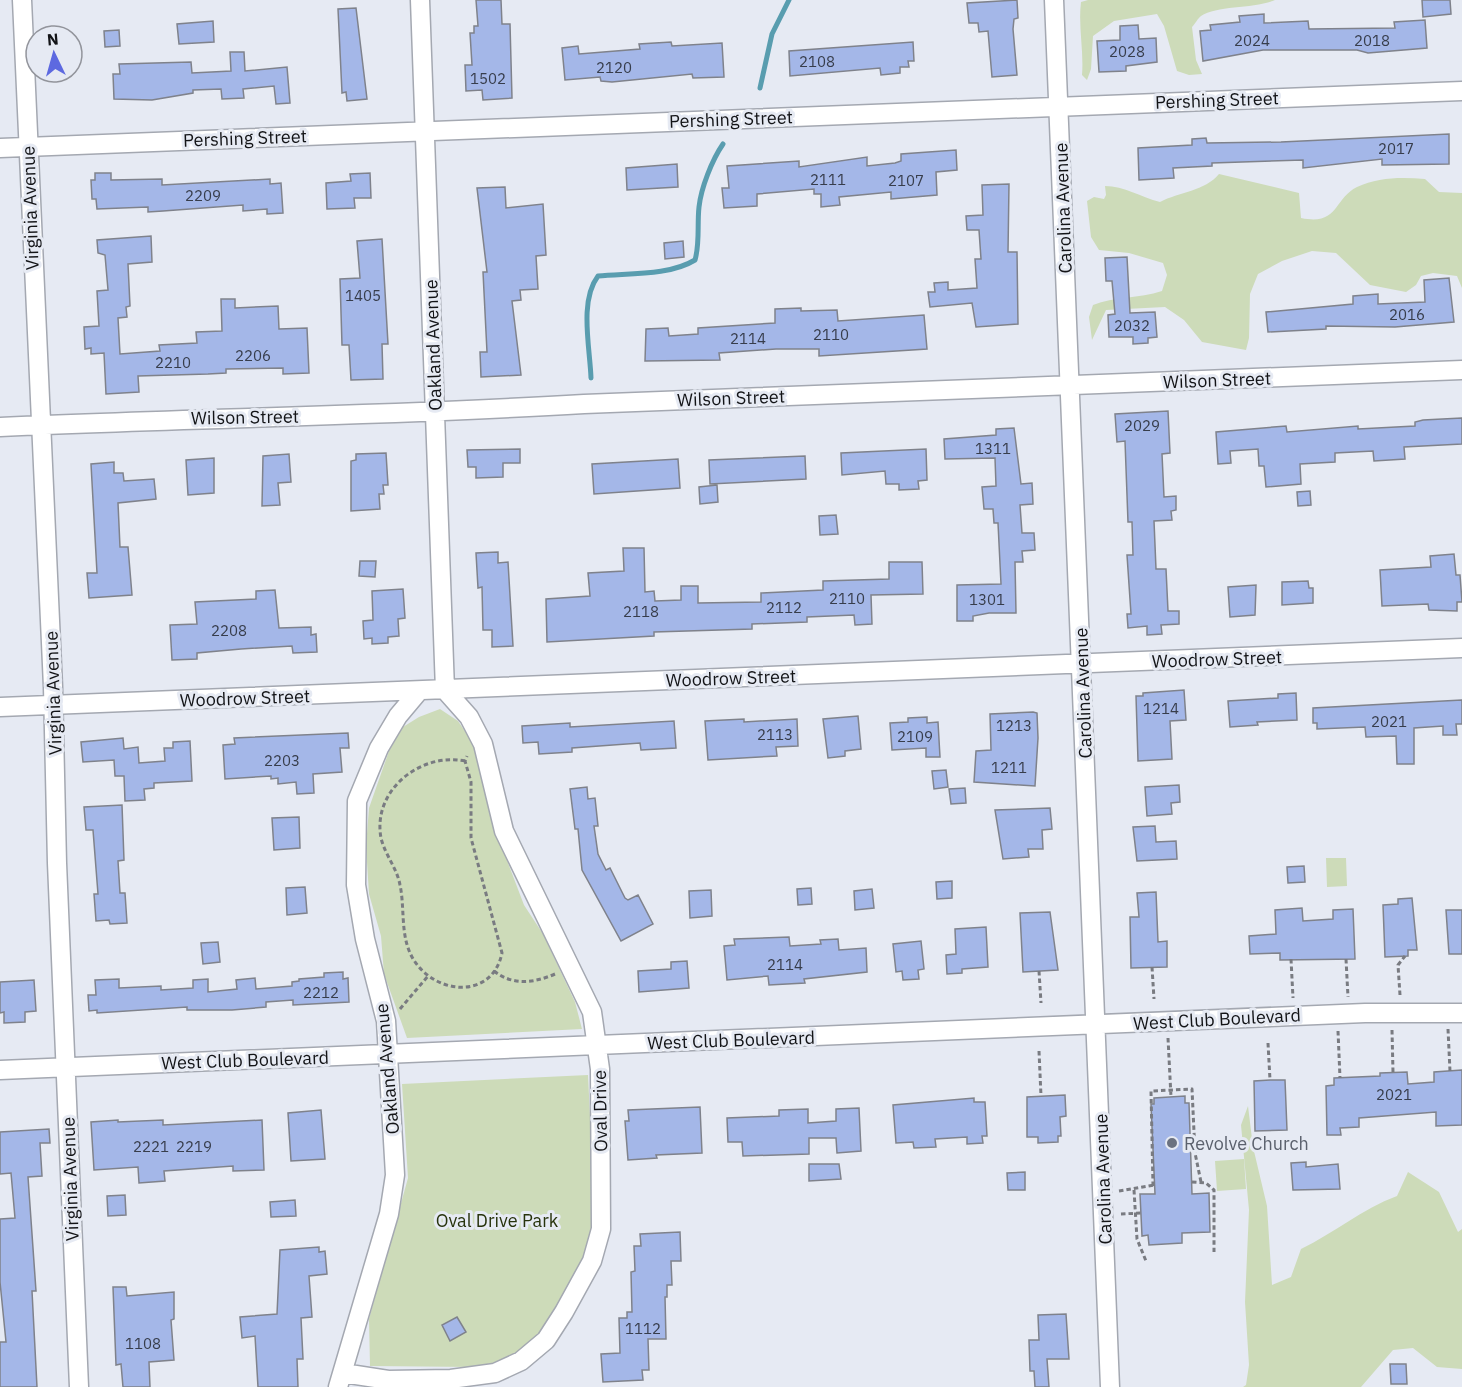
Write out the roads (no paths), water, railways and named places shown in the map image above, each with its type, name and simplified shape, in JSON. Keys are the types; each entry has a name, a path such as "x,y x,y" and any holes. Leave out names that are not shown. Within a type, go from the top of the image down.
{"street":[{"name":"Virginia Avenue","path":"22,0 39,425 54,705 65,1067 79,1387"},
{"name":"Oakland Avenue","path":"420,0 445,690"},
{"name":"Carolina Avenue","path":"1054,0 1110,1387"},
{"name":"Pershing Street","path":"0,148 1462,91"},
{"name":"Wilson Street","path":"0,427 188,418 436,412 584,404 1462,370"},
{"name":"Woodrow Street","path":"0,707 1462,648"},
{"name":"Oval Drive","path":"340,1380 451,1379 489,1374 521,1361 546,1340 592,1261 601,1229 600,1077 592,1012 504,831 483,744 470,717 445,690"},
{"name":"Oakland Avenue","path":"340,1380 388,1214 395,1175 386,1021 365,939 356,885 357,801 379,748 398,716 419,691"},
{"name":"West Club Boulevard","path":"0,1070 1365,1012 1462,1013"}],"waterway":[{"path":"760,88 772,34 789,0"},
{"path":"591,378 587,311 592,286 598,276 661,271 695,260 702,191 711,166 723,144"}],"place":[{"name":"Revolve Church","path":"1172,1143"}],"park label":[{"name":"Oval Drive Park","path":"497,1220"}]}
